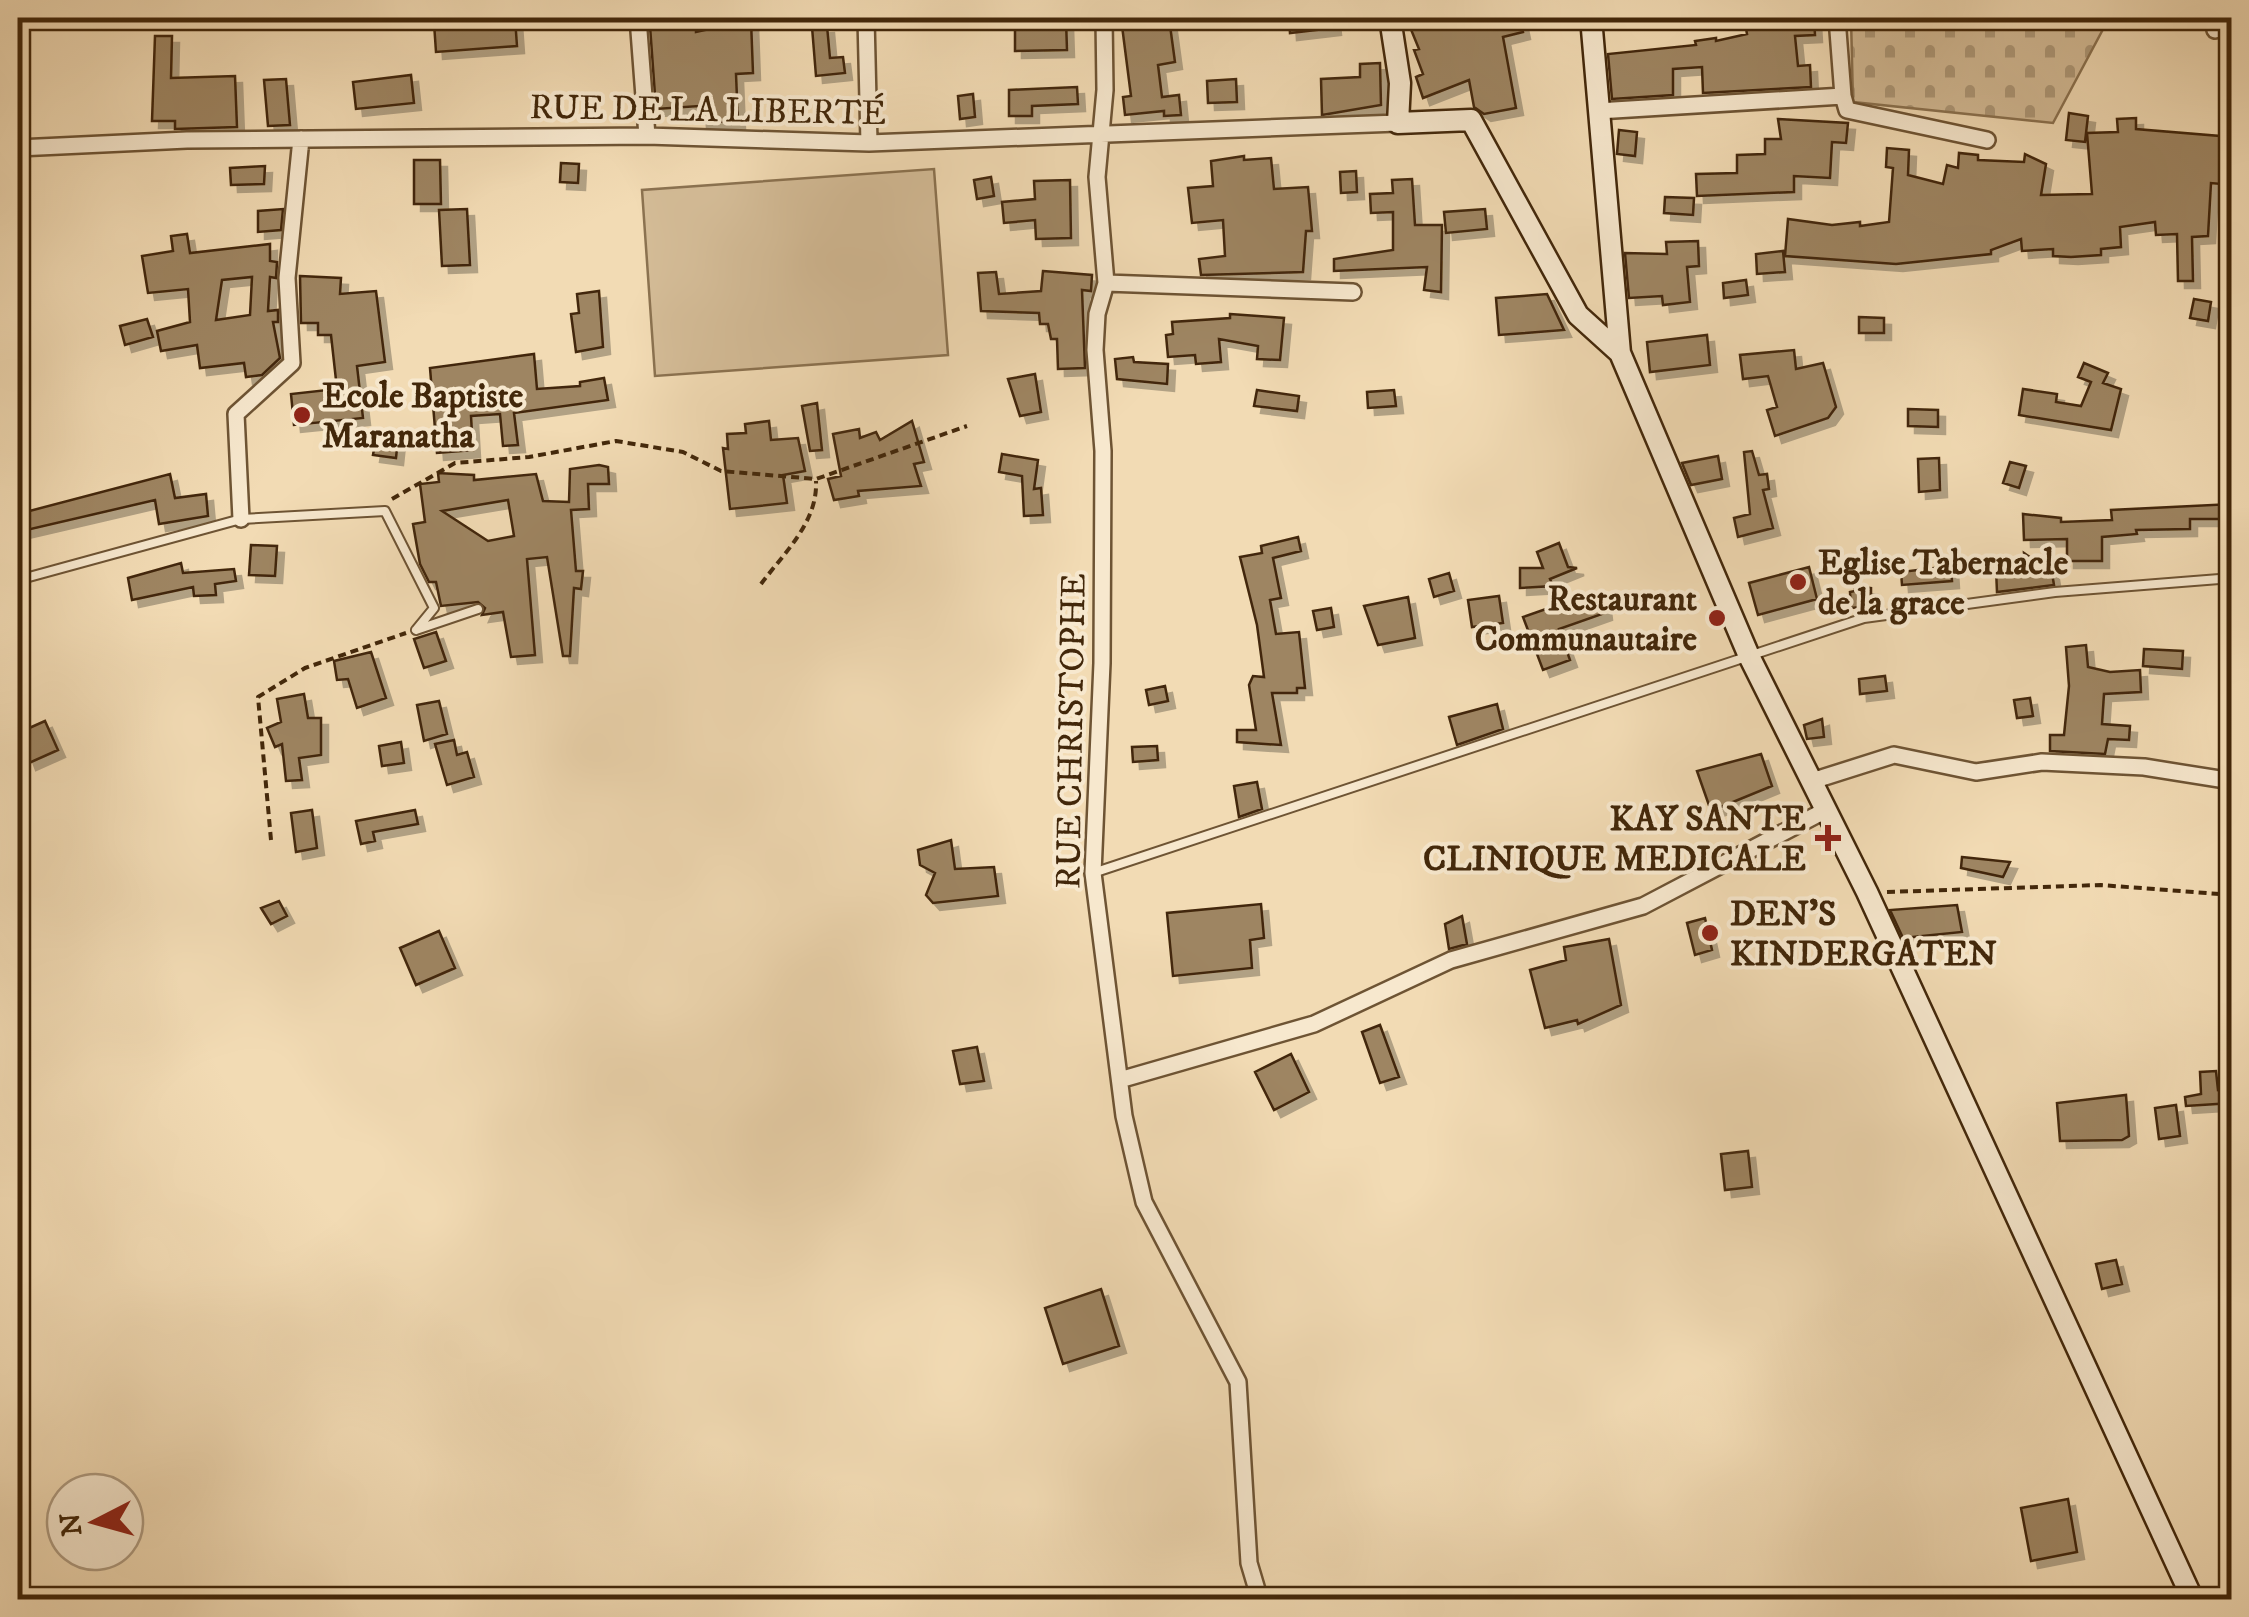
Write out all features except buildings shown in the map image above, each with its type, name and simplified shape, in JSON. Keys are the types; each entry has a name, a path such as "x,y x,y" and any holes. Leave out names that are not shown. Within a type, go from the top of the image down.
{"street":[{"path":"638,18 647,136"},
{"path":"866,18 869,143"},
{"name":"RUE CHRISTOPHE","path":"1104,18 1103,133 1096,178 1106,284 1096,314 1095,350 1103,471 1102,663 1093,873 1123,1080 1124,1116 1144,1202 1238,1382 1249,1564 1260,1600"},
{"path":"1390,18 1400,83 1398,124 1471,120 1578,315 1620,353"},
{"path":"1591,18 1620,353 1749,656 1867,892 2194,1600"},
{"path":"1838,18 1846,110 1987,140"},
{"path":"1598,111 1843,96"},
{"name":"RUE DE LA LIBERTÉ","path":"18,148 302,139 647,136 869,143 1398,124"},
{"path":"242,519 236,414 292,363 287,278 302,139"},
{"path":"1106,284 1353,292"},
{"path":"1812,781 1894,755 1976,772 2042,762 2144,767 2232,781"},
{"path":"1123,1080 1314,1024 1451,960 1643,906 1826,810"}],"lane":[{"path":"18,580 242,519 385,511 434,608 416,630"},
{"path":"1093,873 1864,618 2055,592 2232,578"},
{"path":"416,630 478,609"}],"path":[{"path":"371,512 455,463 529,456 616,441 683,452 721,471 816,480 967,426"},
{"path":"760,584 802,530 816,500 816,480"},
{"path":"271,840 258,698 305,668 416,630"},
{"path":"1867,892 2101,885 2232,894"}],"green space":[{"path":"1851,18 2109,18 2053,123 1853,102"},
{"path":"934,169 948,355 655,376 642,190"}],"place":[{"name":"Ecole Baptiste Maranatha","path":"302,415"},
{"name":"Eglise Tabernacle de la grace","path":"1798,582"},
{"name":"Restaurant Communautaire","path":"1717,618"},
{"name":"KAY SANTE CLINIQUE MEDICALE","path":"1828,838"},
{"name":"DEN'S KINDERGATEN","path":"1710,933"}]}
